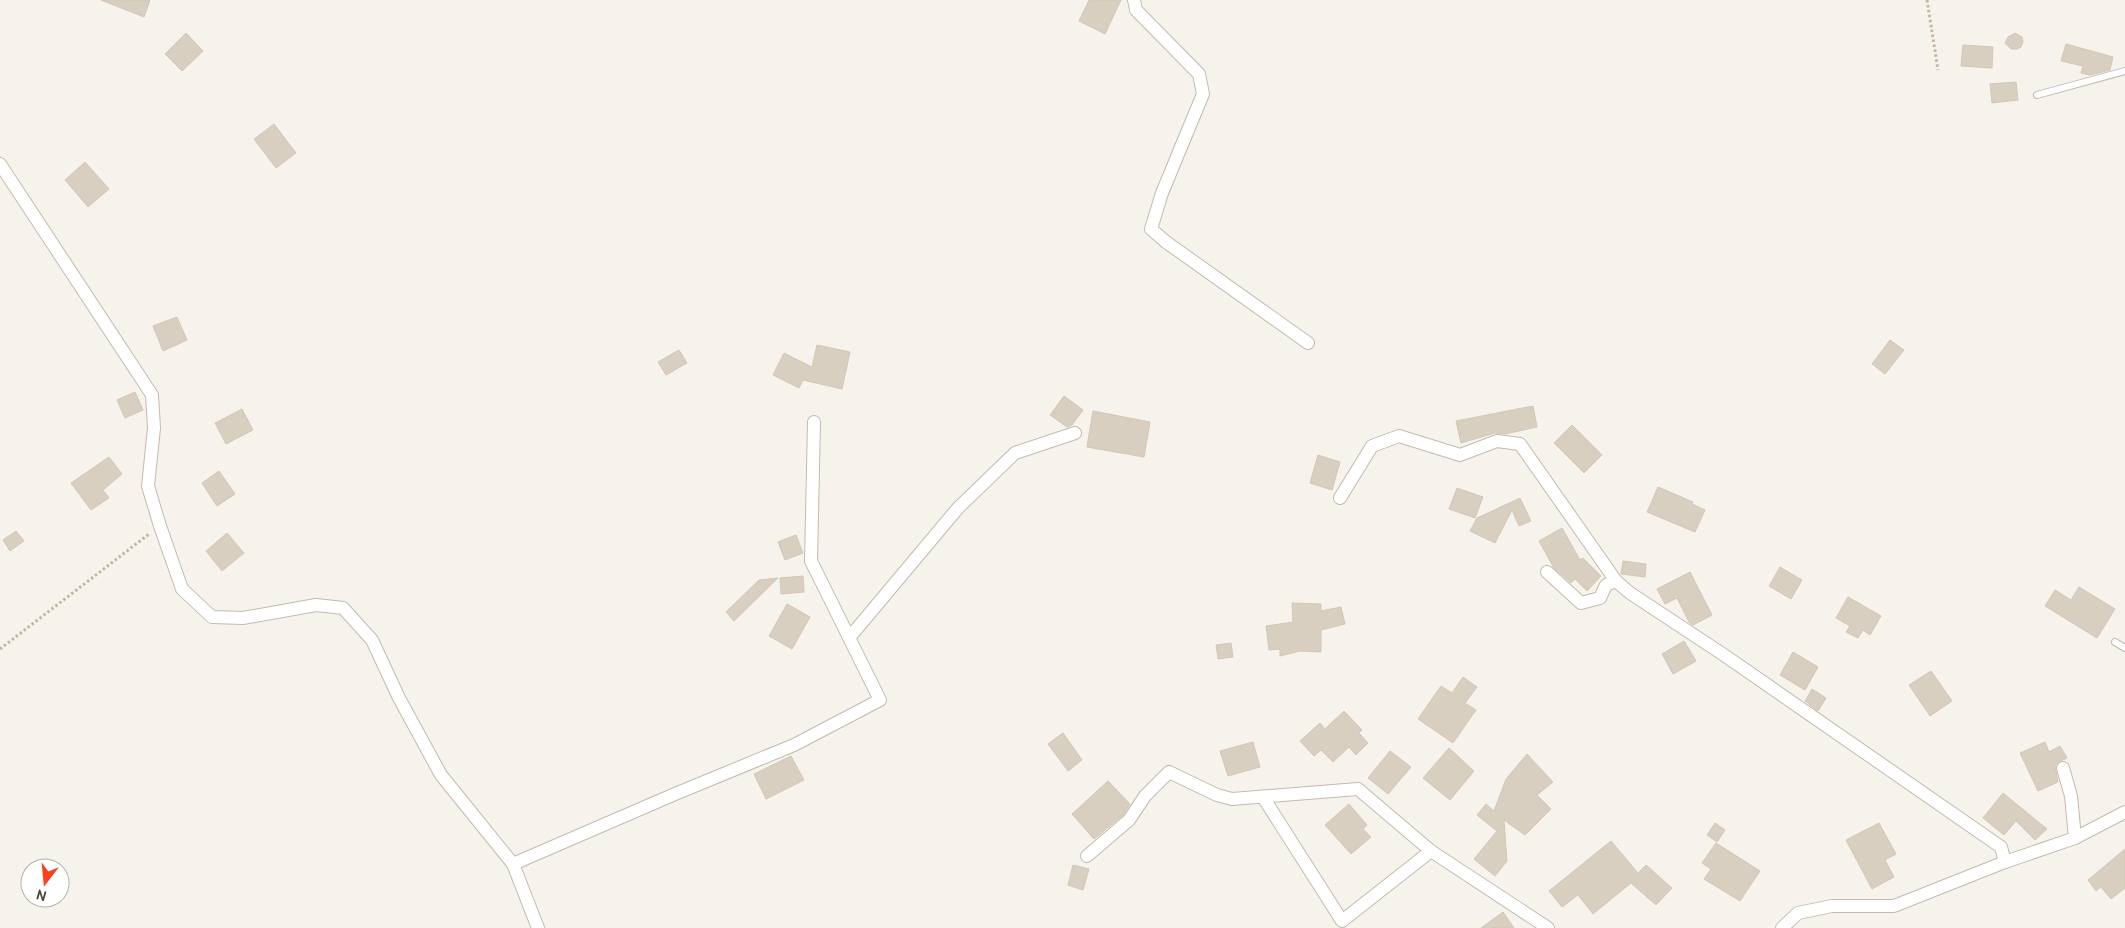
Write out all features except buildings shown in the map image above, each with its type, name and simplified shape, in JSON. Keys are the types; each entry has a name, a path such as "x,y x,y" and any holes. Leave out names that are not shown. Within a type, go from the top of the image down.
{"street":[{"path":"1134,0 1136,10 1199,74 1202,94 1162,192 1152,229 1166,242 1308,342"},
{"path":"0,164 152,395 154,428 148,486 182,589 212,617 243,618 316,605 343,608 372,640 399,698 440,775 512,864 538,928"},
{"path":"512,864 794,745 880,700 811,561 814,422"},
{"path":"849,638 958,508 1015,454 1075,433"},
{"path":"1340,498 1372,446 1398,436 1460,455 1497,441 1520,444 1616,580 1630,594 1724,655 2001,847 2005,862"},
{"path":"1547,572 1581,602 1600,598 1606,585 1616,580"},
{"path":"2063,768 2072,796 2075,838"},
{"path":"1087,856 1129,820 1145,796 1168,772 1217,795 1232,799 1358,789 1431,851 1548,928"},
{"path":"1263,797 1342,921 1431,851"},
{"path":"1782,928 1798,913 1832,906 1894,906 2005,862 2075,838 2125,812"}],"lane":[{"path":"2038,95 2125,71"},
{"path":"2115,642 2125,648"}],"path":[{"path":"1927,0 1938,70"},
{"path":"0,649 160,526"}]}
